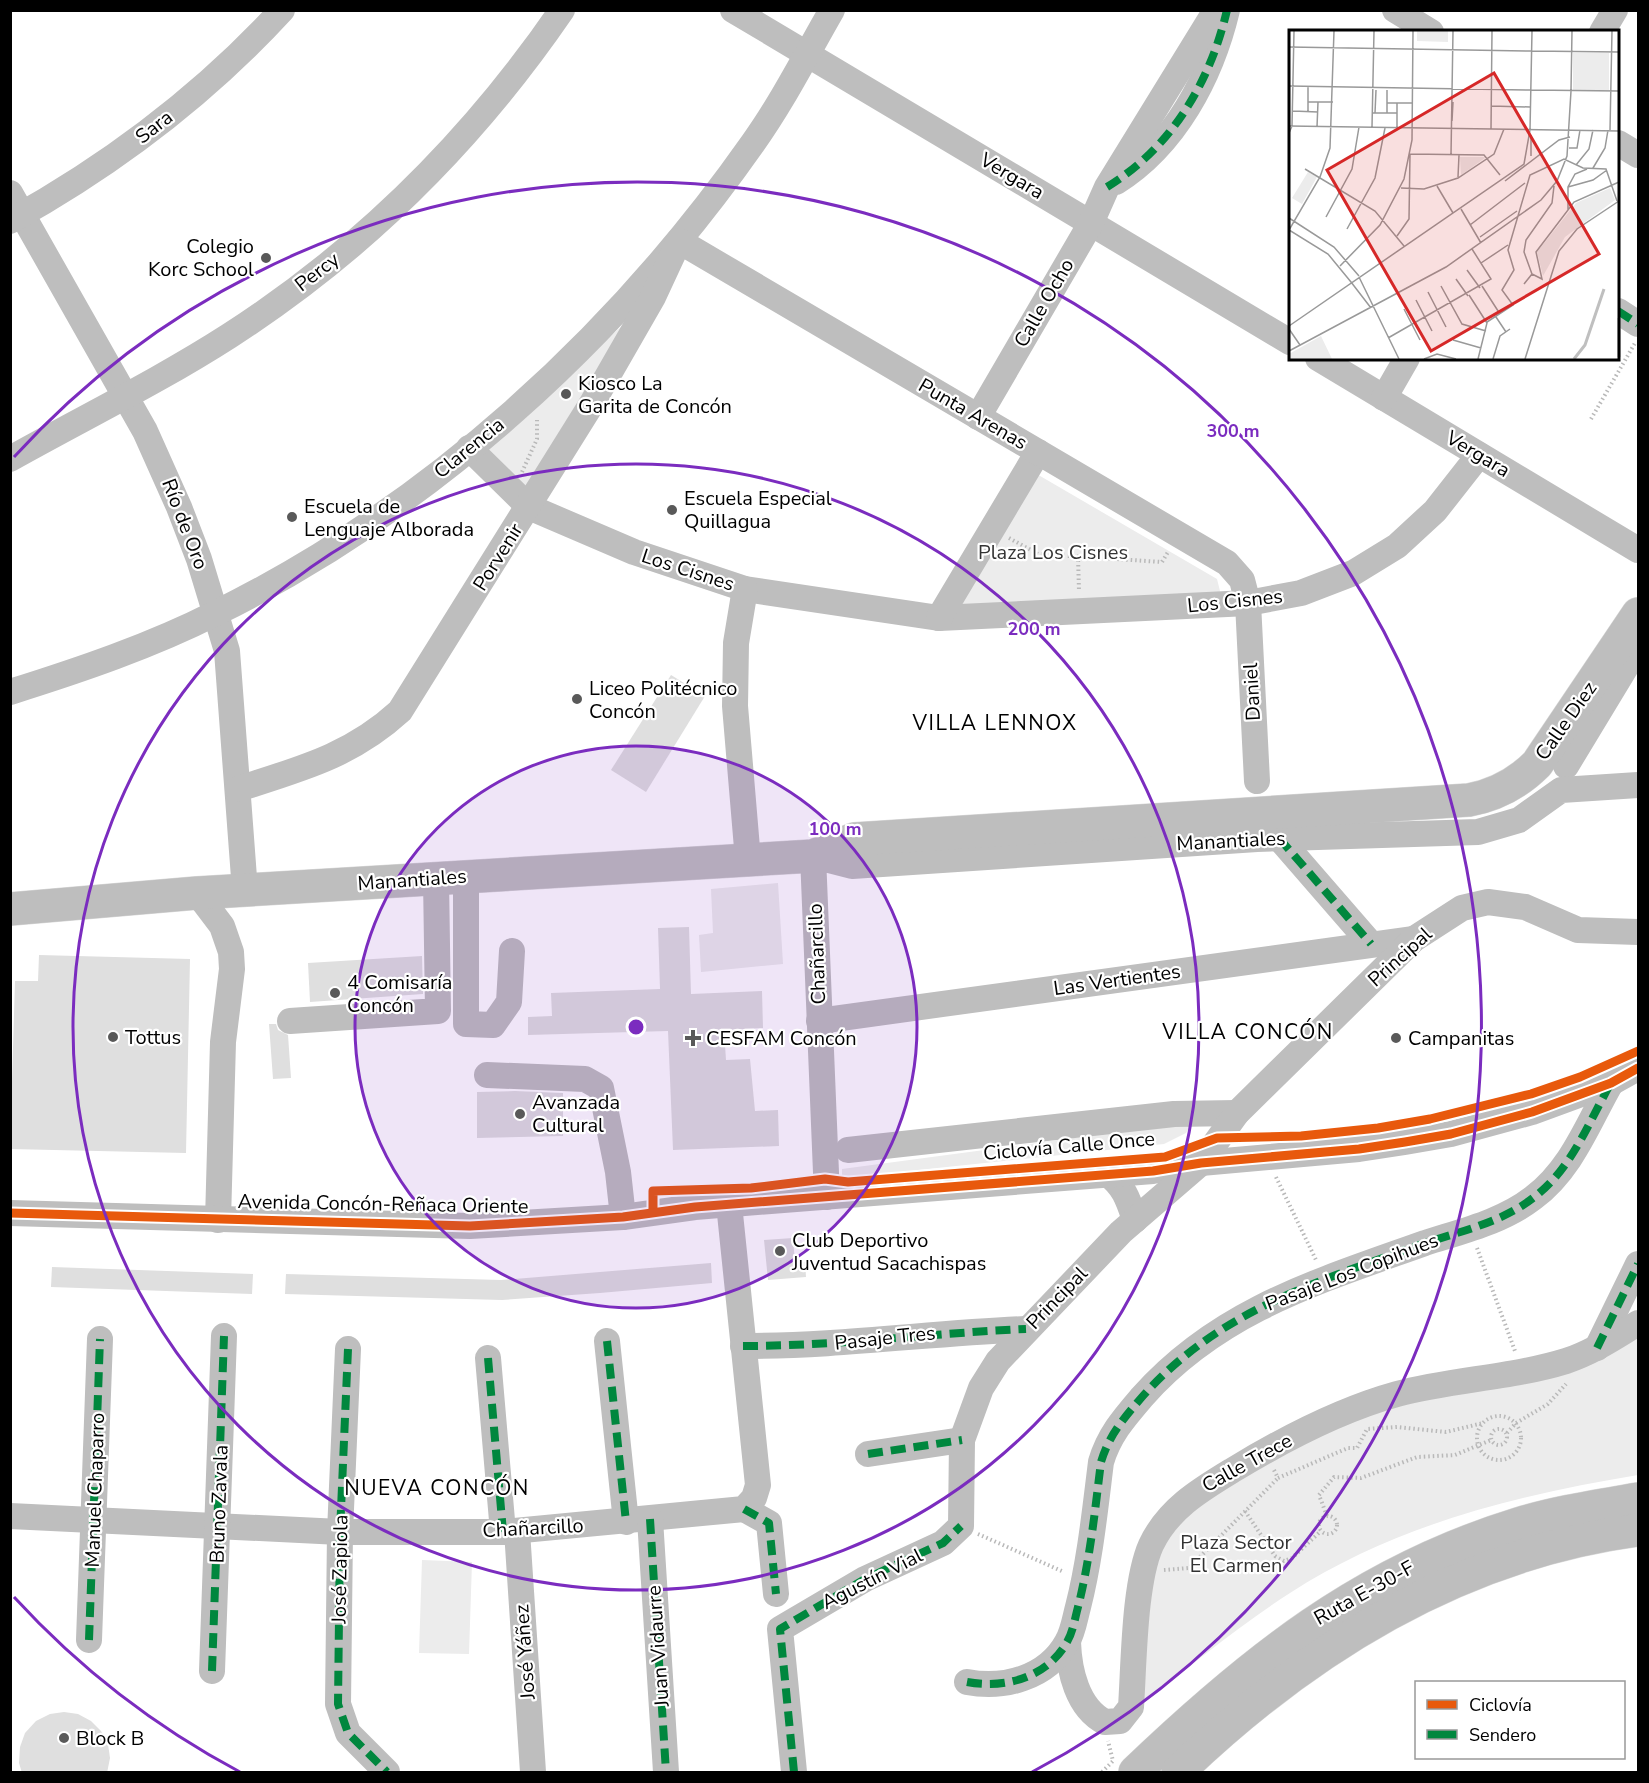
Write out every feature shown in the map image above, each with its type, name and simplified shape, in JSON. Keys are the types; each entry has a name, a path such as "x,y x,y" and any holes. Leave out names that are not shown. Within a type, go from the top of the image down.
{"main road":[{"name":"Calle Diez","path":"1469,800 1502,790 1517,782 1537,764 1638,614"},
{"name":"Manantiales","path":"10,909 197,893 813,856 854,839 1469,800"},
{"name":"Ruta E-30-F","path":"1124,1767 1305,1627 1367,1589 1453,1548 1518,1524 1638,1499"},
{"name":"Ruta E-30-F","path":"1179,1773 1238,1717 1311,1660 1411,1600 1469,1574 1541,1550 1638,1530"}],"street":[{"name":"Sara","path":"14,209 67,189 150,131 228,65 282,10"},
{"name":"Percy","path":"10,459 178,366 257,316 323,268 411,191 480,118 562,10"},
{"name":"Vergara","path":"733,10 1289,341"},
{"name":"Clarencia","path":"10,692 103,660 216,613 346,538 395,505 530,398 611,316 679,241 755,141 832,10"},
{"name":"Calle Ocho","path":"978,417 1091,223 1107,188 1216,10"},
{"name":"Calle Ocho","path":"1107,188 1142,163 1166,139 1177,123 1208,68 1227,10"},
{"path":"1395,10 1428,30"},
{"path":"1603,30 1615,10"},
{"path":"1619,144 1638,155"},
{"name":"Río de Oro","path":"14,209 126,394 179,507 216,613 227,651 245,891"},
{"name":"Punta Arenas","path":"679,241 1180,533 1235,570 1246,591 1248,603"},
{"name":"Porvenir","path":"238,789 340,754 363,742 400,711 521,500 653,297 679,241"},
{"path":"1619,312 1638,324"},
{"name":"Vergara","path":"1321,360 1638,550"},
{"path":"1384,398 1406,360"},
{"name":"Los Cisnes","path":"469,448 521,500 634,552 746,589 939,618 1248,603 1293,595 1328,584 1397,546 1435,511 1479,455"},
{"path":"939,618 1038,452"},
{"path":"746,589 736,643 735,706 748,860"},
{"name":"Daniel","path":"1248,603 1257,781"},
{"name":"Calle Diez","path":"1566,766 1638,647"},
{"name":"Manantiales","path":"813,856 852,866 1279,838 1478,832 1519,820 1561,790 1638,785"},
{"path":"1279,838 1371,944"},
{"name":"Chañarcillo","path":"813,856 827,1197"},
{"path":"451,878 466,1024 493,1025 509,1002 512,951"},
{"path":"290,1021 438,1011 451,878"},
{"path":"197,893 222,926 231,952 232,969 223,1042 218,1220"},
{"name":"Principal","path":"961,1526 962,1440 981,1388 998,1361 1026,1329 1135,1220 1201,1163 1237,1113 1414,939 1462,908 1488,902 1525,907 1563,926 1578,930 1638,932"},
{"name":"Las Vertientes","path":"819,1021 1414,939"},
{"name":"Avenida Concón-Reñaca Oriente","path":"10,1213 470,1226 623,1217 729,1204 1153,1171 1265,1155 1359,1149 1451,1134 1532,1112 1611,1083 1638,1068"},
{"path":"487,1075 585,1079 601,1088 618,1172 623,1217"},
{"name":"Pasaje Los Copihues","path":"967,1682 992,1685 1020,1680 1047,1665 1068,1642 1085,1581 1101,1462 1105,1448 1120,1422 1170,1368 1217,1332 1269,1301 1325,1278 1521,1208 1550,1184 1573,1155 1611,1083"},
{"path":"848,1150 1174,1114 1237,1113"},
{"path":"1107,1174 1118,1181 1128,1198 1135,1220"},
{"path":"729,1204 758,1485 754,1498 744,1509 769,1523 776,1594"},
{"path":"1597,1348 1638,1264"},
{"name":"Calle Trece","path":"1068,1642 1072,1675 1078,1690 1094,1714 1105,1722 1115,1723 1125,1717 1131,1707 1143,1572 1156,1535 1179,1506 1264,1451 1347,1411 1397,1394 1523,1372 1566,1360 1597,1348 1638,1323"},
{"name":"Pasaje Tres","path":"743,1346 835,1344 944,1332 1026,1329"},
{"name":"Bruno Zavala","path":"212,1671 224,1336"},
{"name":"Manuel Chaparro","path":"89,1640 100,1339"},
{"name":"Juan Vidaurre","path":"607,1341 638,1520 666,1773"},
{"name":"José Zapiola","path":"348,1349 340,1532 340,1714 348,1732 387,1773"},
{"name":"José Yáñez","path":"488,1358 510,1531 533,1773"},
{"path":"868,1454 962,1440"},
{"name":"Chañarcillo","path":"10,1516 340,1532 510,1531 744,1509"},
{"name":"Agustín Vial","path":"794,1773 780,1629 866,1579 943,1543 961,1526"}],"path":[{"path":"1591,419 1638,338"},
{"path":"521,500 537,439 537,405 530,398"},
{"path":"992,530 1038,554 1162,562 1180,533"},
{"path":"1078,556 1079,612"},
{"path":"1265,1155 1325,1278"},
{"path":"1470,1228 1523,1372"},
{"path":"1491,1440 1498,1446 1503,1445 1508,1438 1507,1433 1516,1423 1548,1404 1573,1377 1566,1360"},
{"path":"1502,1415 1516,1423 1522,1437 1517,1452 1504,1460 1488,1458 1478,1446 1477,1431 1486,1419 1502,1415"},
{"path":"1143,1572 1190,1568 1278,1478 1348,1448 1357,1448 1368,1429 1398,1427 1446,1432 1484,1423"},
{"path":"1327,1516 1319,1495 1334,1477 1361,1478 1418,1457 1455,1455 1491,1440 1496,1430 1507,1433"},
{"path":"1264,1451 1278,1478"},
{"path":"1245,1511 1275,1556 1284,1561 1292,1558 1321,1531 1321,1519 1327,1516 1333,1517 1337,1528 1332,1533 1321,1531"},
{"path":"961,1526 1085,1581"},
{"path":"1102,1773 1124,1767"}],"green space":[{"path":"628,321 525,488 481,446"},
{"name":"Plaza Los Cisnes","path":"1035,473 1217,579 1220,591 1216,601 968,612 958,596"},
{"path":"778,883 783,964 701,972 699,935 713,933 711,889"},
{"path":"1193,1122 1186,1133 1164,1144 842,1178 842,1169"},
{"name":"Plaza Sector El Carmen","path":"1638,1337 1638,1475 1502,1503 1414,1531 1372,1549 1330,1569 1290,1593 1216,1646 1144,1703 1140,1703 1155,1558 1170,1527 1198,1502 1270,1459 1378,1410"},
{"path":"422,1560 472,1562 469,1654 419,1653"}],"building":[{"path":"671,675 705,696 646,792 611,770"},
{"path":"689,927 691,994 762,991 763,1028 724,1030 726,1060 750,1059 755,1111 778,1110 779,1146 673,1150 668,1031 528,1035 528,1017 552,1016 551,993 660,989 658,928"},
{"name":"Tottus","path":"39,955 190,959 186,1153 10,1149 15,981 38,981"},
{"path":"422,956 423,994 310,1002 308,963"},
{"path":"269,1024 276,1024 278,1030 288,1035 291,1078 273,1079"},
{"name":"Avanzada Cultural","path":"477,1092 563,1093 563,1136 477,1138"},
{"name":"Club Deportivo Juventud Sacachispas","path":"793,1238 795,1263 805,1262 806,1277 768,1280 764,1240"},
{"path":"711,1263 712,1283 600,1293 502,1300 285,1294 286,1274 501,1280"},
{"path":"52,1267 253,1274 252,1294 51,1287"},
{"name":"Block B","path":"64,1712 78,1714 91,1721 101,1731 108,1744 110,1758 107,1773 22,1773 19,1763 20,1747 25,1733 36,1721 50,1714"}],"marked path":[{"path":"1107,187 1150,153 1185,111 1210,63 1227,10"},
{"path":"1619,312 1638,324"},
{"path":"1279,838 1371,944"},
{"path":"967,1682 995,1684 1023,1678 1048,1664 1067,1642 1074,1625 1086,1571 1104,1452 1129,1412 1172,1367 1237,1320 1309,1285 1481,1225 1521,1206 1547,1186 1569,1159 1611,1083"},
{"path":"1597,1348 1638,1264"},
{"path":"743,1346 814,1344 1026,1329"},
{"path":"212,1671 224,1336"},
{"path":"89,1640 100,1339"},
{"path":"607,1341 626,1522"},
{"path":"348,1349 340,1532 338,1704 348,1733 387,1772"},
{"path":"488,1358 503,1532"},
{"path":"868,1454 962,1440"},
{"path":"744,1509 769,1523 776,1594"},
{"path":"650,1519 666,1772"},
{"path":"794,1772 780,1629 865,1579 943,1543 961,1526"}],"cycle path":[{"name":"Ciclovía Calle Once","path":"653,1212 653,1191 751,1188 825,1179 848,1182 1165,1157 1217,1138 1301,1136 1378,1128 1430,1119 1531,1094 1580,1077 1638,1051"},
{"path":"10,1213 470,1226 623,1217 695,1207 1153,1171 1201,1163 1359,1149 1451,1134 1532,1112 1611,1083 1638,1068"}],"place":[{"name":"Colegio Korc School","path":"266,258"},
{"name":"Kiosco La Garita de Concón","path":"566,394"},
{"name":"Escuela Especial Quillagua","path":"672,510"},
{"name":"Escuela de Lenguaje Alborada","path":"292,517"},
{"name":"Liceo Politécnico Concón","path":"577,699"},
{"name":"4 Comisaría Concón","path":"335,993"},
{"name":"Tottus","path":"113,1037"},
{"name":"CESFAM Concón","path":"693,1038"},
{"name":"Campanitas","path":"1396,1038"},
{"name":"Avanzada Cultural","path":"520,1114"},
{"name":"Club Deportivo Juventud Sacachispas","path":"780,1251"},
{"name":"Block B","path":"64,1738"}],"district":[{"name":"VILLA LENNOX","path":"995,723"},
{"name":"VILLA CONCÓN","path":"1248,1032"},
{"name":"NUEVA CONCÓN","path":"437,1488"}]}
